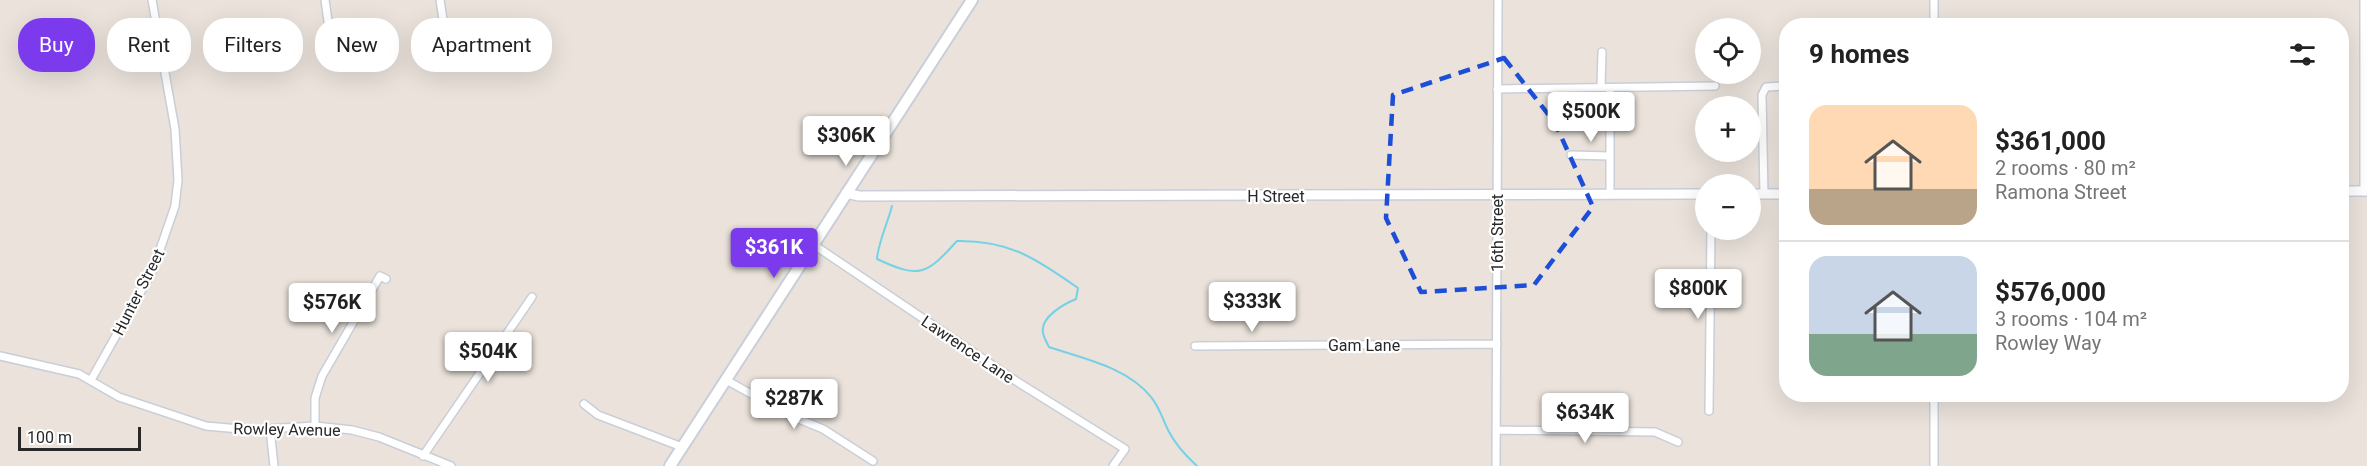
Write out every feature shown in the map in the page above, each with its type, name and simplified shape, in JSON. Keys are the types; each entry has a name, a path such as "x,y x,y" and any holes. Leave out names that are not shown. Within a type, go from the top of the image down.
{"main road":[{"path":"670,466 972,0"}],"street":[{"name":"Hunter Street","path":"91,380 153,270 175,206 178,180 175,129 152,0"},
{"path":"325,0 328,18"},
{"path":"440,0 443,18"},
{"name":"16th Street","path":"1496,466 1498,0"},
{"path":"1934,0 1934,18"},
{"path":"2349,191 2366,191 2365,0"},
{"path":"1601,87 1602,52"},
{"path":"1497,89 1715,86"},
{"path":"1779,86 1766,87 1762,95 1764,194 1779,194"},
{"path":"1610,88 1610,194"},
{"path":"1571,155 1610,156"},
{"name":"H Street","path":"846,193 859,196 1695,195"},
{"path":"1709,411 1711,240"},
{"name":"Lawrence Lane","path":"814,245 1016,381 1125,449 1113,466"},
{"path":"315,426 315,398 322,376 380,276 386,279"},
{"path":"423,456 532,297"},
{"name":"Gam Lane","path":"1195,346 1497,345"},
{"path":"0,356 79,374 91,380"},
{"name":"Rowley Avenue","path":"91,380 119,398 206,426 251,430 315,426 352,430 379,437 451,466"},
{"path":"726,380 789,415 824,429 873,461"},
{"path":"1934,402 1934,466"},
{"path":"584,404 598,415 682,447"},
{"path":"270,429 274,466"},
{"path":"1496,430 1655,432 1678,442"}],"highlighted area":[{"path":"1504,58 1555,123 1593,207 1534,285 1421,292 1386,218 1393,95"}],"waterway":[{"path":"892,206 877,259 903,269 921,270 937,261 957,241 992,244 1022,253 1078,288 1076,299 1059,308 1045,322 1043,333 1049,347 1104,365 1130,378 1151,397 1174,440 1197,466"}]}
